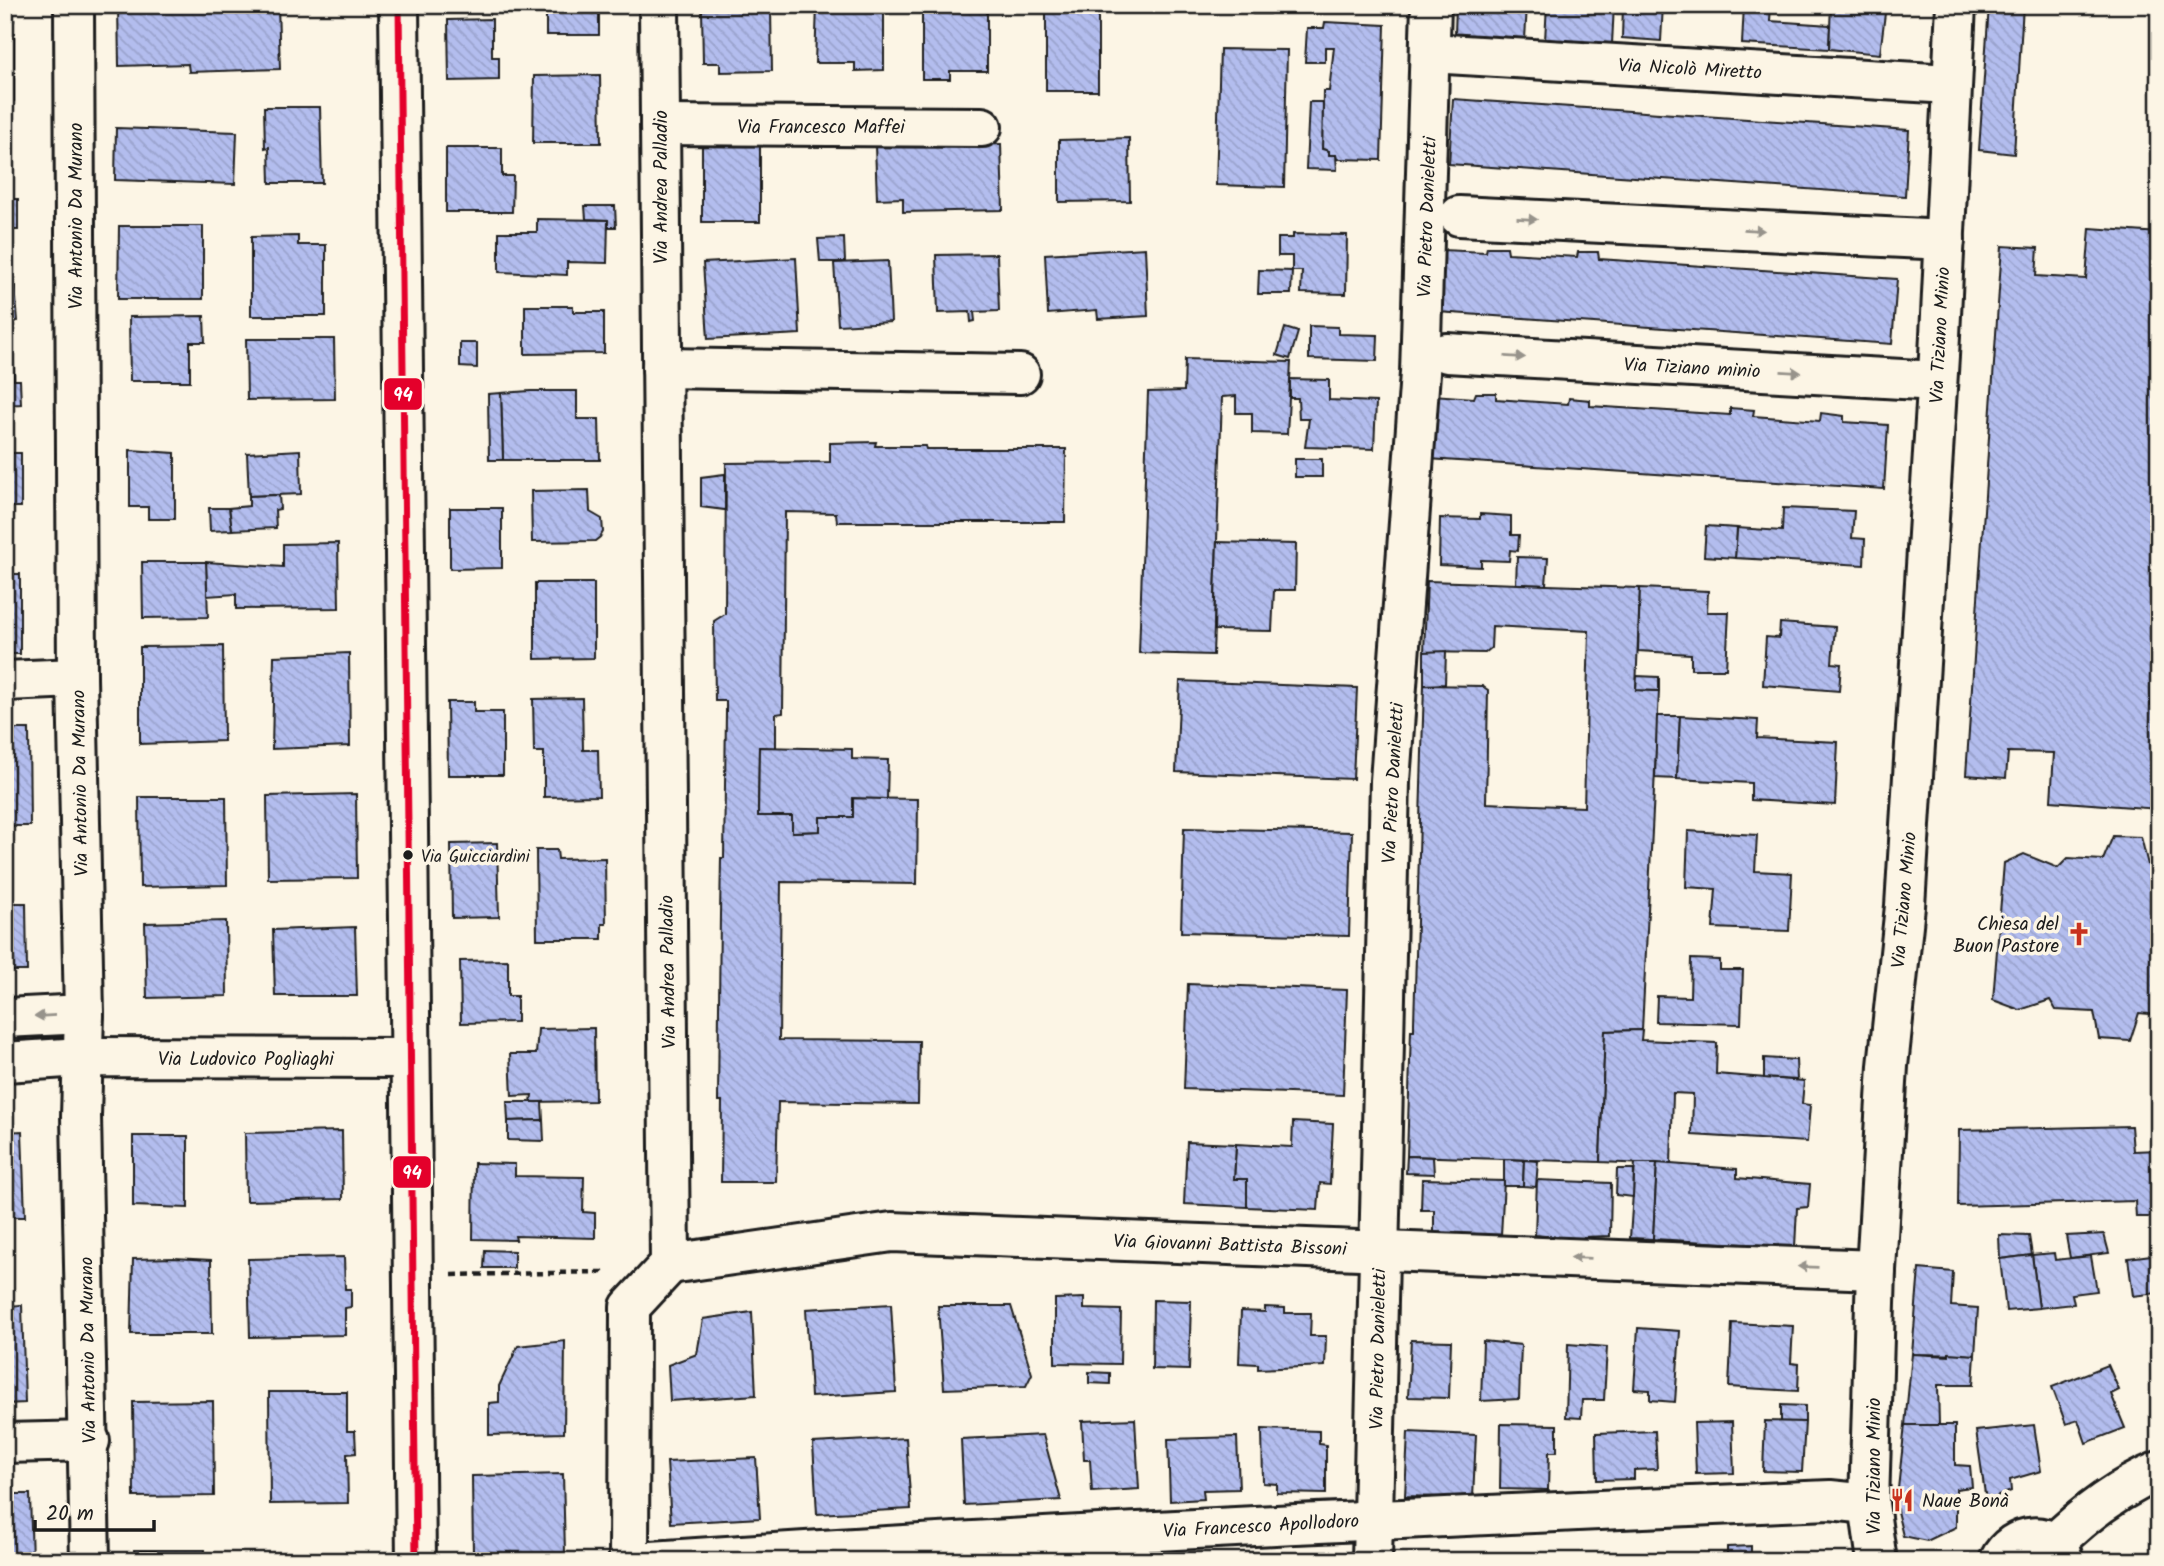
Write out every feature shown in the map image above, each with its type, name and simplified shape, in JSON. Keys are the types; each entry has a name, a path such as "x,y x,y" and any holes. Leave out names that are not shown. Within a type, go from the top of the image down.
{"street":[{"name":"Via Antonio Da Murano","path":"75,5 77,678 85,1014 81,1057 90,1441 90,1561"},
{"path":"399,5 416,1561"},
{"name":"Via Andrea Palladio","path":"659,5 670,1264"},
{"name":"Via Pietro Danieletti","path":"1373,1561 1390,781 1420,373 1431,5"},
{"name":"Via Tiziano Minio","path":"1877,1561 1869,1504 1876,1270 1888,1066 1905,906 1945,240 1955,5"},
{"name":"Via Nicolò Miretto","path":"1430,54 1950,84"},
{"name":"Via Francesco Maffei","path":"660,125 982,127"},
{"name":"Via Tiziano Minio","path":"1459,216 1945,240"},
{"name":"Via Tiziano minio","path":"1447,353 1937,381"},
{"path":"662,368 1020,374"},
{"path":"5,681 77,678"},
{"path":"5,1018 85,1014"},
{"name":"Via Ludovico Pogliaghi","path":"5,1062 81,1057 410,1058"},
{"name":"Via Giovanni Battista Bissoni","path":"670,1264 892,1232 1876,1270"},
{"path":"629,1561 630,1307 670,1264"},
{"path":"5,1443 90,1441"},
{"path":"1999,1561 2006,1548 2029,1536 2042,1538 2059,1553 2089,1512 2132,1482 2159,1471"},
{"name":"Via Francesco Apollodoro","path":"652,1561 986,1538 1373,1519 1830,1500 1869,1504"}],"path":[{"path":"446,1275 601,1272 630,1307"}],"building":[{"path":"5,5 14,5 14,21 5,22"},
{"path":"118,5 278,5 280,69 189,72 188,64 119,66"},
{"path":"546,5 599,5 599,35 546,35"},
{"path":"817,5 884,5 884,70 855,71 855,63 815,63"},
{"path":"1046,5 1098,5 1098,91 1046,91"},
{"path":"1253,5 1270,5 1269,14 1253,14"},
{"path":"1456,5 1527,5 1525,39 1455,34"},
{"path":"1547,5 1614,5 1612,44 1545,40"},
{"path":"1623,5 1663,5 1661,41 1622,38"},
{"path":"1744,5 1771,6 1770,21 1830,25 1829,49 1742,44"},
{"path":"1831,5 1886,5 1880,54 1829,49"},
{"path":"1989,5 2023,5 2014,154 1979,150"},
{"path":"922,7 987,8 987,71 950,71 950,79 922,79"},
{"path":"771,9 772,71 720,72 720,63 703,63 702,10"},
{"path":"492,19 492,57 499,57 499,80 449,81 448,20"},
{"path":"1325,22 1385,25 1381,160 1337,159 1336,155 1329,155 1329,151 1322,149 1323,91 1329,91 1334,47 1325,47 1325,62 1305,62 1307,28 1324,28"},
{"path":"5,38 14,38 14,101 5,101"},
{"path":"1220,49 1287,50 1284,187 1216,185"},
{"path":"600,75 601,143 533,143 534,76"},
{"path":"1453,99 1909,130 1905,196 1449,164"},
{"path":"1309,102 1323,102 1322,149 1329,151 1329,155 1336,155 1337,170 1306,169"},
{"path":"264,107 320,107 322,183 270,183 269,147 265,148"},
{"path":"116,128 237,132 235,184 115,180"},
{"path":"1129,138 1130,201 1059,202 1059,140"},
{"path":"760,142 760,222 702,222 702,143"},
{"path":"1001,144 1003,210 903,212 903,198 877,199 875,146"},
{"path":"446,148 502,148 502,176 513,176 512,212 446,212"},
{"path":"5,163 10,163 10,199 18,199 18,230 5,230"},
{"path":"585,206 615,206 616,227 608,227 608,220 586,219"},
{"path":"537,219 608,220 607,263 567,262 567,275 499,272 499,232 537,232"},
{"path":"119,226 203,226 203,299 118,299"},
{"path":"2090,228 2159,233 2159,596 2151,705 2159,705 2159,809 2051,801 2054,753 2008,752 2006,778 1966,775 2002,246 2038,248 2036,276 2086,279"},
{"path":"1293,234 1347,235 1346,294 1301,293 1302,271 1292,271 1292,256 1278,256 1278,238 1293,238"},
{"path":"298,236 298,245 326,245 326,316 251,316 251,237"},
{"path":"844,238 845,262 820,262 818,239"},
{"path":"1487,247 1507,247 1508,253 1577,257 1578,252 1598,252 1599,259 1897,279 1892,344 1438,312 1442,250 1486,252"},
{"path":"1145,248 1148,316 1098,319 1097,310 1048,314 1045,254"},
{"path":"997,254 999,311 974,312 975,321 971,322 970,312 938,313 936,255"},
{"path":"796,258 800,334 708,339 703,263"},
{"path":"888,261 891,322 838,325 834,263"},
{"path":"1259,270 1292,271 1291,294 1258,294"},
{"path":"15,286 18,321 5,323 5,287"},
{"path":"525,306 573,306 573,312 604,312 604,353 525,354"},
{"path":"204,316 205,342 190,342 190,381 130,381 129,317"},
{"path":"1309,326 1338,327 1338,334 1378,335 1377,361 1309,359"},
{"path":"1285,328 1298,332 1290,359 1277,355"},
{"path":"246,339 334,339 335,399 247,400"},
{"path":"5,342 12,342 14,380 20,380 21,404 5,405"},
{"path":"460,343 477,343 477,368 460,367"},
{"path":"1185,359 1291,362 1287,434 1252,433 1252,413 1236,413 1236,396 1222,397 1213,655 1139,653 1148,392 1184,391"},
{"path":"1290,379 1329,380 1329,400 1376,402 1374,449 1305,447 1309,419 1299,419 1298,398 1290,398"},
{"path":"577,391 577,419 599,419 600,460 503,460 501,393"},
{"path":"501,393 503,460 489,460 488,394"},
{"path":"1476,393 1496,393 1496,399 1568,404 1569,398 1590,400 1590,406 1730,415 1730,408 1754,410 1753,416 1820,421 1821,413 1844,416 1844,422 1888,425 1884,489 1429,459 1433,395 1474,398"},
{"path":"876,442 875,446 925,446 926,449 1066,449 1065,522 837,522 836,513 785,512 783,713 776,714 776,748 759,747 758,816 792,816 792,832 820,831 820,817 853,817 853,798 918,799 917,884 781,882 779,1040 919,1041 918,1104 778,1102 776,1182 721,1182 722,1101 718,1101 726,701 715,701 714,621 725,614 726,463 830,462 830,443"},
{"path":"130,450 175,453 175,519 148,519 148,507 130,507"},
{"path":"300,450 301,494 249,496 247,453"},
{"path":"5,453 8,453 8,532 5,532"},
{"path":"8,453 21,453 21,507 8,507"},
{"path":"1295,459 1322,459 1322,477 1295,477"},
{"path":"725,474 725,510 701,507 701,477"},
{"path":"589,490 590,512 602,519 603,532 600,537 595,541 532,542 531,491"},
{"path":"279,495 280,509 275,510 276,528 232,530 229,508 249,506 249,496"},
{"path":"209,508 229,508 232,530 210,531"},
{"path":"450,508 502,508 502,568 450,569"},
{"path":"1783,508 1854,511 1852,538 1865,539 1864,565 1735,558 1737,528 1782,531"},
{"path":"1480,514 1511,516 1511,535 1519,535 1518,551 1510,550 1509,561 1481,560 1481,567 1439,565 1440,518 1480,519"},
{"path":"1706,526 1737,528 1735,558 1704,556"},
{"path":"1217,542 1296,544 1295,590 1274,590 1272,631 1214,630"},
{"path":"338,543 339,608 236,609 236,594 207,596 206,562 283,567 283,544"},
{"path":"1517,557 1548,558 1546,585 1516,584"},
{"path":"142,562 206,562 208,617 143,618"},
{"path":"5,574 20,574 20,654 5,654"},
{"path":"1427,581 1640,588 1636,690 1659,691 1642,1030 1605,1031 1600,1162 1407,1156 1411,1030 1414,1030 1424,685 1482,686 1488,690 1486,803 1584,807 1589,631 1492,626 1491,648 1485,653 1424,652"},
{"path":"535,583 594,583 594,658 535,659"},
{"path":"1640,588 1708,591 1707,612 1729,612 1726,669 1691,669 1691,654 1638,651"},
{"path":"1780,623 1835,627 1832,663 1841,664 1839,691 1763,685 1766,637 1779,638"},
{"path":"223,646 224,741 140,744 140,647"},
{"path":"1446,651 1445,684 1424,685 1424,652"},
{"path":"349,653 350,746 272,749 274,656"},
{"path":"1637,676 1659,677 1659,691 1636,690"},
{"path":"1180,681 1357,688 1353,779 1176,772"},
{"path":"582,698 583,750 598,750 599,796 544,797 544,752 534,752 533,699"},
{"path":"447,702 474,702 474,712 503,712 503,775 448,775"},
{"path":"1657,716 1680,716 1677,779 1655,778"},
{"path":"1680,716 1758,720 1757,738 1838,742 1835,805 1751,800 1751,783 1677,779"},
{"path":"5,729 29,729 30,826 5,826"},
{"path":"759,747 852,749 852,759 888,760 887,799 853,798 853,817 820,817 820,831 792,832 792,816 758,816"},
{"path":"356,794 357,878 268,879 267,796"},
{"path":"139,797 226,797 227,885 140,887"},
{"path":"1184,828 1352,832 1349,936 1181,932"},
{"path":"1688,831 1757,835 1755,871 1792,873 1789,931 1713,928 1716,889 1686,887"},
{"name":"Chiesa del Buon Pastore","path":"2113,836 2141,837 2148,865 2159,865 2159,1015 2139,1013 2130,1041 2099,1039 2094,1012 2056,1010 2050,1000 2020,1010 1993,1000 2004,863 2024,854 2058,868 2068,858 2103,860"},
{"path":"497,843 499,917 452,918 451,844"},
{"path":"536,850 557,850 558,859 605,858 606,924 602,924 602,939 537,939"},
{"path":"5,903 26,903 27,971 5,971"},
{"path":"226,921 227,996 147,998 145,923"},
{"path":"355,927 357,996 275,996 273,930"},
{"path":"1691,959 1720,960 1720,970 1743,970 1741,1024 1656,1022 1657,996 1690,997"},
{"path":"508,960 508,996 517,996 517,1022 461,1023 460,961"},
{"path":"1188,984 1347,990 1343,1095 1184,1089"},
{"path":"594,1028 595,1101 531,1102 532,1095 512,1096 510,1054 536,1054 538,1029"},
{"path":"1642,1030 1641,1040 1717,1043 1716,1074 1804,1081 1802,1104 1810,1105 1807,1142 1692,1135 1693,1094 1673,1093 1671,1165 1600,1162 1605,1031"},
{"path":"1764,1058 1796,1060 1797,1080 1764,1078"},
{"path":"507,1102 542,1102 543,1120 508,1121"},
{"path":"543,1120 544,1141 508,1140 508,1121"},
{"path":"1293,1122 1333,1124 1330,1184 1320,1183 1318,1210 1247,1207 1247,1179 1234,1179 1236,1144 1292,1147"},
{"path":"2131,1126 2133,1151 2159,1150 2159,1217 2136,1217 2135,1201 1958,1206 1959,1130"},
{"path":"22,1131 25,1217 5,1217 5,1132"},
{"path":"342,1131 343,1199 246,1201 245,1133"},
{"path":"133,1136 188,1136 188,1208 133,1206"},
{"path":"1187,1142 1236,1144 1234,1179 1247,1179 1247,1207 1184,1204"},
{"path":"1407,1156 1433,1157 1434,1174 1406,1173"},
{"path":"1504,1159 1524,1160 1523,1186 1504,1186"},
{"path":"1524,1160 1538,1161 1536,1187 1523,1186"},
{"path":"474,1163 515,1164 515,1176 584,1177 583,1212 595,1213 595,1238 515,1236 516,1240 473,1239"},
{"path":"1635,1163 1657,1163 1653,1239 1630,1238"},
{"path":"1657,1163 1737,1169 1737,1178 1810,1184 1808,1207 1797,1208 1795,1247 1653,1239"},
{"path":"1617,1169 1634,1169 1633,1197 1616,1195"},
{"path":"1422,1179 1504,1181 1501,1235 1460,1238 1460,1234 1434,1233 1434,1210 1421,1210"},
{"path":"1537,1180 1611,1183 1610,1236 1584,1237 1584,1240 1535,1235"},
{"path":"2104,1234 2109,1253 2070,1258 2066,1236"},
{"path":"1999,1235 2029,1236 2032,1255 2000,1259"},
{"path":"485,1250 514,1251 514,1268 484,1268"},
{"path":"2054,1253 2055,1260 2091,1256 2097,1291 2072,1294 2074,1304 2039,1308 2032,1255"},
{"path":"2159,1254 2159,1301 2157,1293 2133,1296 2128,1258"},
{"path":"2032,1255 2039,1308 2006,1311 2000,1259"},
{"path":"344,1257 345,1289 351,1289 351,1307 345,1308 345,1335 250,1337 248,1259"},
{"path":"133,1259 211,1260 212,1334 131,1334"},
{"path":"1919,1269 1953,1272 1951,1306 1978,1308 1975,1355 1912,1354"},
{"path":"1084,1298 1084,1309 1121,1310 1120,1364 1055,1363 1055,1299"},
{"path":"1153,1300 1191,1301 1189,1370 1152,1369"},
{"path":"891,1304 896,1392 811,1397 806,1309"},
{"path":"22,1305 25,1403 5,1404 5,1306"},
{"path":"938,1306 1011,1306 1032,1374 1026,1386 944,1389"},
{"path":"1265,1307 1285,1308 1285,1313 1311,1313 1310,1336 1326,1336 1325,1366 1258,1369 1258,1364 1239,1363 1241,1311 1265,1312"},
{"path":"752,1312 756,1395 670,1401 668,1365 697,1354 703,1319"},
{"path":"1732,1323 1793,1326 1791,1363 1799,1364 1798,1391 1729,1387"},
{"path":"1638,1328 1680,1331 1675,1402 1650,1400 1650,1390 1634,1389"},
{"path":"1411,1340 1451,1341 1449,1398 1408,1397"},
{"path":"565,1341 564,1433 489,1435 489,1403 499,1402 499,1386 518,1346"},
{"path":"1483,1341 1521,1345 1519,1399 1481,1401"},
{"path":"1568,1344 1607,1347 1604,1400 1582,1400 1581,1418 1566,1417"},
{"path":"1949,1353 1975,1355 1973,1385 1938,1385 1939,1425 1905,1425 1912,1354 1949,1356"},
{"path":"2108,1365 2119,1390 2111,1394 2125,1428 2086,1443 2078,1420 2066,1424 2052,1387"},
{"path":"1089,1372 1110,1373 1110,1384 1089,1383"},
{"path":"269,1392 347,1392 347,1431 355,1431 356,1453 347,1454 348,1503 270,1504"},
{"path":"213,1401 214,1496 134,1497 133,1402"},
{"path":"1781,1405 1805,1406 1805,1422 1781,1422"},
{"path":"1135,1419 1139,1489 1092,1492 1090,1460 1084,1460 1082,1421"},
{"path":"1765,1421 1805,1422 1802,1472 1763,1471"},
{"path":"1732,1422 1734,1473 1696,1474 1694,1423"},
{"path":"1501,1424 1557,1425 1557,1452 1549,1452 1548,1490 1500,1489"},
{"path":"1905,1425 1955,1425 1955,1465 1970,1466 1972,1487 1956,1489 1956,1527 1927,1541 1903,1536 1896,1507"},
{"path":"2034,1425 2041,1471 2010,1480 2011,1491 1986,1501 1976,1431"},
{"path":"1262,1429 1319,1431 1319,1444 1326,1445 1326,1494 1277,1493 1277,1484 1263,1483"},
{"path":"1655,1431 1657,1469 1634,1470 1634,1479 1597,1480 1596,1433"},
{"path":"1408,1432 1476,1435 1473,1498 1405,1496"},
{"path":"1043,1435 1061,1500 964,1505 961,1439"},
{"path":"1237,1437 1239,1489 1203,1490 1204,1499 1170,1501 1168,1439"},
{"path":"906,1438 911,1509 817,1514 813,1443"},
{"path":"756,1458 760,1518 671,1523 667,1462"},
{"path":"563,1474 565,1553 473,1555 472,1476"},
{"path":"5,1494 30,1494 32,1561 5,1561"},
{"path":"1751,1546 1751,1557 1789,1555 1789,1561 1727,1561 1727,1547"},
{"path":"134,1550 205,1550 205,1561 134,1561"},
{"path":"1628,1552 1628,1561 1605,1561 1605,1553"}],"transit line":[{"name":"94","path":"399,5 416,1561"}],"place":[{"name":"Via Guicciardini","path":"408,855"},
{"name":"Chiesa del Buon Pastore","path":"2079,934"},
{"name":"Naue Bonà","path":"1902,1500"}]}
